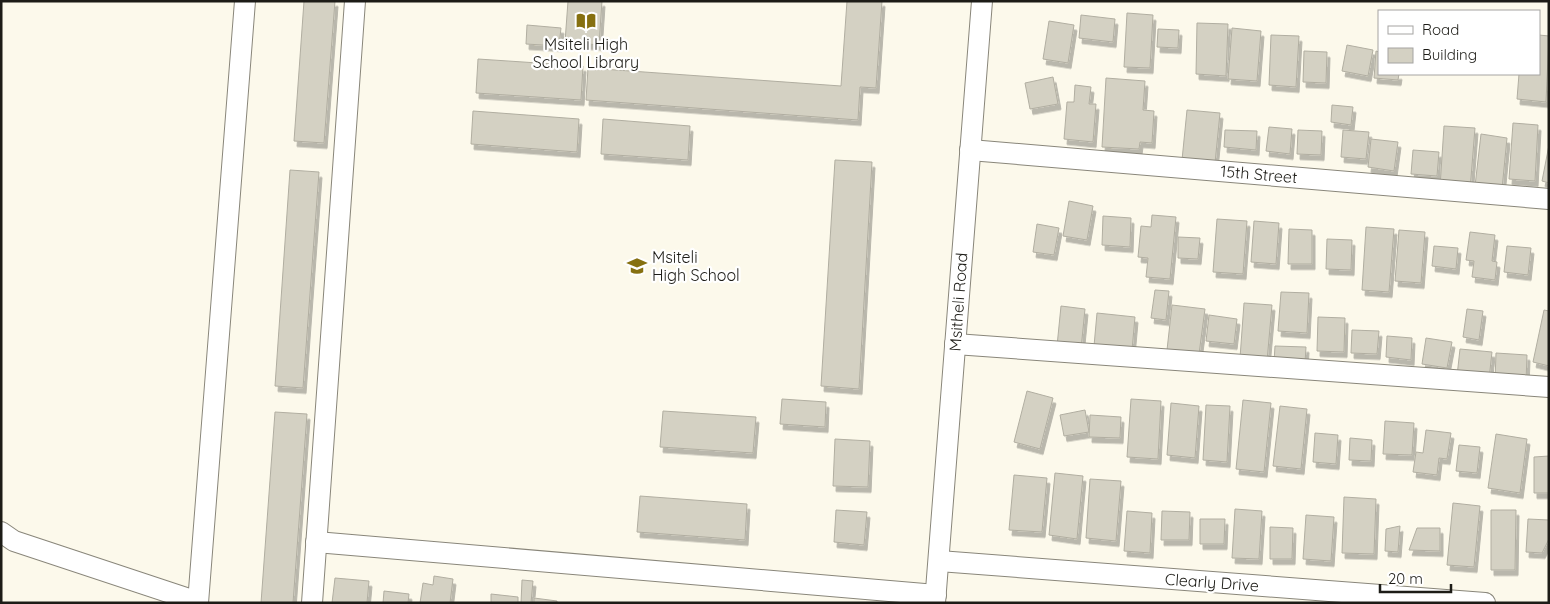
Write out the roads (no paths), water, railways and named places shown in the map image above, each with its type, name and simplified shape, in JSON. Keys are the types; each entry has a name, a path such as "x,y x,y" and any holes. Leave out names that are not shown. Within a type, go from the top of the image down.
{"street":[{"path":"1,532 14,541 198,603 245,1"},
{"path":"312,603 355,1"},
{"name":"Msitheli Road","path":"935,599 982,1"},
{"name":"15th Street","path":"970,150 1549,199"},
{"path":"955,344 1549,387"},
{"path":"316,542 935,599"},
{"name":"Clearly Drive","path":"939,561 1485,603"}],"place":[{"name":"Msiteli High School Library","path":"586,21"},
{"name":"Msiteli High School","path":"637,266"}]}
